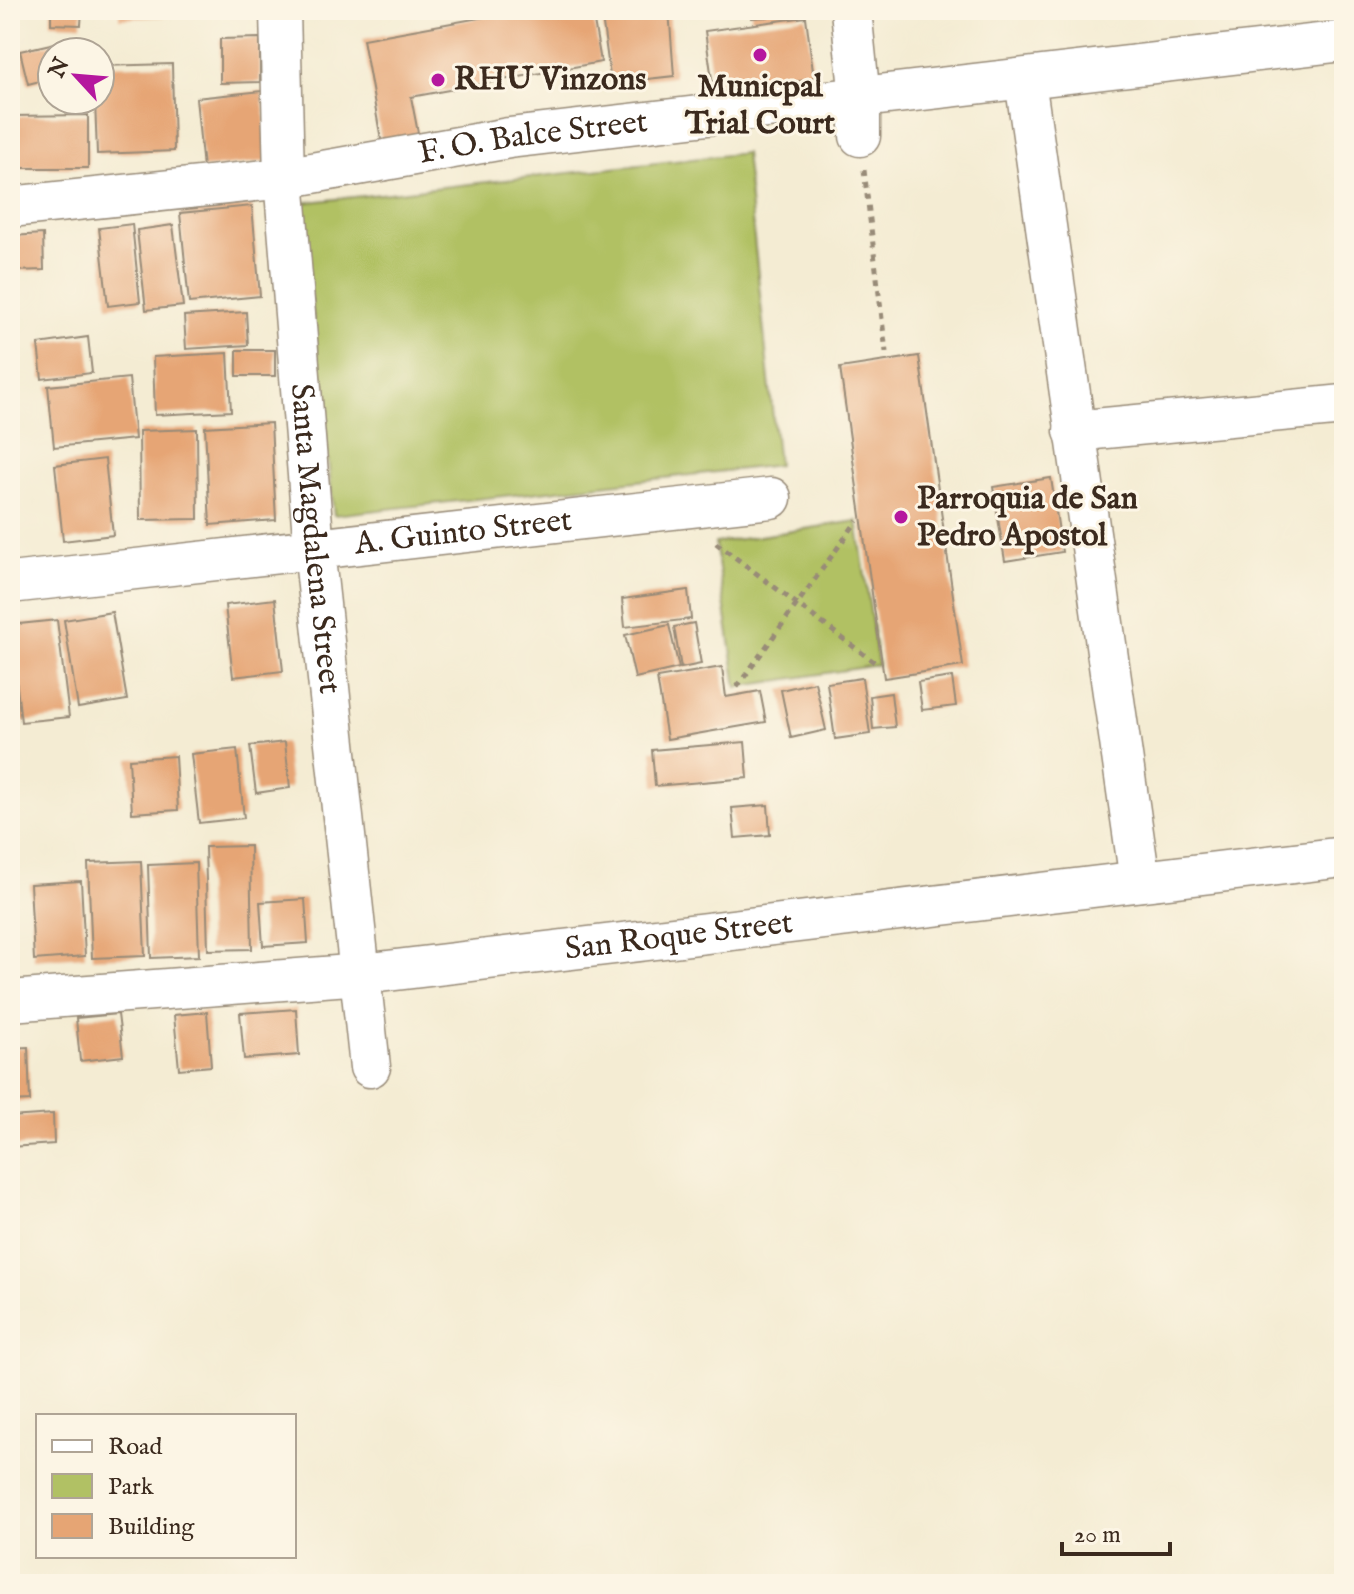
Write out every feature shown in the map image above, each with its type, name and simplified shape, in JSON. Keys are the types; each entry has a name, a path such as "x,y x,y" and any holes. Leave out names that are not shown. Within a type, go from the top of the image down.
{"street":[{"name":"Santa Magdalena Street","path":"280,10 284,178 314,549 370,1067"},
{"path":"851,10 860,118"},
{"name":"F. O. Balce Street","path":"10,207 284,178 509,138 860,118 1025,80 1344,41"},
{"path":"1025,80 1140,881"},
{"path":"1074,431 1344,405"},
{"name":"A. Guinto Street","path":"10,583 771,498"},
{"name":"San Roque Street","path":"10,1001 362,974 1344,857"}],"path":[{"path":"860,118 886,352"},
{"path":"737,687 857,521"},
{"path":"715,543 878,665"}],"green space":[{"path":"745,153 778,465 334,515 301,203"},
{"path":"857,521 878,665 737,687 715,543"}],"building":[{"path":"51,10 82,10 81,25 51,24"},
{"path":"119,10 208,10 208,14 119,19"},
{"name":"RHU Vinzons","path":"523,10 592,10 601,62 411,97 419,138 382,145 363,39"},
{"path":"601,10 669,10 674,76 611,83"},
{"path":"751,10 801,10 801,15 751,18"},
{"name":"Municpal Trial Court","path":"806,17 814,79 714,93 705,31"},
{"path":"260,38 260,82 220,83 220,39"},
{"path":"36,47 36,82 28,84 20,51"},
{"path":"172,64 174,151 97,154 96,116 116,116 116,66"},
{"path":"262,91 269,161 203,168 196,98"},
{"path":"10,116 88,116 88,168 10,168"},
{"path":"252,206 260,296 189,303 180,213"},
{"path":"132,224 140,302 108,306 99,228"},
{"path":"173,225 183,306 146,310 137,230"},
{"path":"43,234 44,270 14,271 12,236"},
{"path":"246,312 248,345 186,349 184,316"},
{"path":"88,337 92,373 42,379 38,344"},
{"path":"237,350 275,350 275,376 237,376"},
{"path":"228,353 231,411 155,415 153,357"},
{"name":"Parroquia de San Pedro Apostol","path":"919,356 963,666 884,678 840,368"},
{"path":"129,378 135,439 54,447 48,386"},
{"path":"271,423 276,520 210,525 205,427"},
{"path":"197,429 198,519 140,520 139,431"},
{"path":"105,459 113,535 63,541 55,465"},
{"path":"1051,478 1062,552 1005,561 993,487"},
{"path":"688,590 691,619 625,627 622,599"},
{"path":"275,599 283,671 233,677 225,605"},
{"path":"112,612 127,700 78,708 64,620"},
{"path":"57,620 69,717 21,722 10,625"},
{"path":"694,623 701,664 681,668 674,627"},
{"path":"669,625 679,668 635,678 625,635"},
{"path":"722,667 726,697 760,691 766,722 667,739 657,678"},
{"path":"952,677 956,706 922,710 918,682"},
{"path":"862,678 870,734 835,739 827,683"},
{"path":"815,682 826,730 791,738 781,690"},
{"path":"891,693 895,727 873,729 870,696"},
{"path":"285,742 290,788 256,793 250,746"},
{"path":"745,742 748,778 655,786 652,750"},
{"path":"237,749 244,818 199,823 191,754"},
{"path":"175,756 178,810 132,813 129,759"},
{"path":"768,805 770,835 735,838 732,808"},
{"path":"250,846 252,949 208,950 205,847"},
{"path":"141,861 145,956 92,958 88,863"},
{"path":"196,863 199,956 151,958 148,865"},
{"path":"81,881 85,956 34,960 30,884"},
{"path":"305,899 308,943 263,946 260,902"},
{"path":"296,1009 299,1055 244,1059 240,1013"},
{"path":"207,1012 211,1066 179,1069 174,1015"},
{"path":"118,1014 123,1056 80,1061 76,1018"},
{"path":"28,1047 30,1101 10,1102 10,1048"},
{"path":"53,1114 54,1144 10,1147 10,1117"}],"place":[{"name":"Municpal Trial Court","path":"760,55"},
{"name":"RHU Vinzons","path":"438,80"},
{"name":"Parroquia de San Pedro Apostol","path":"901,517"}]}
